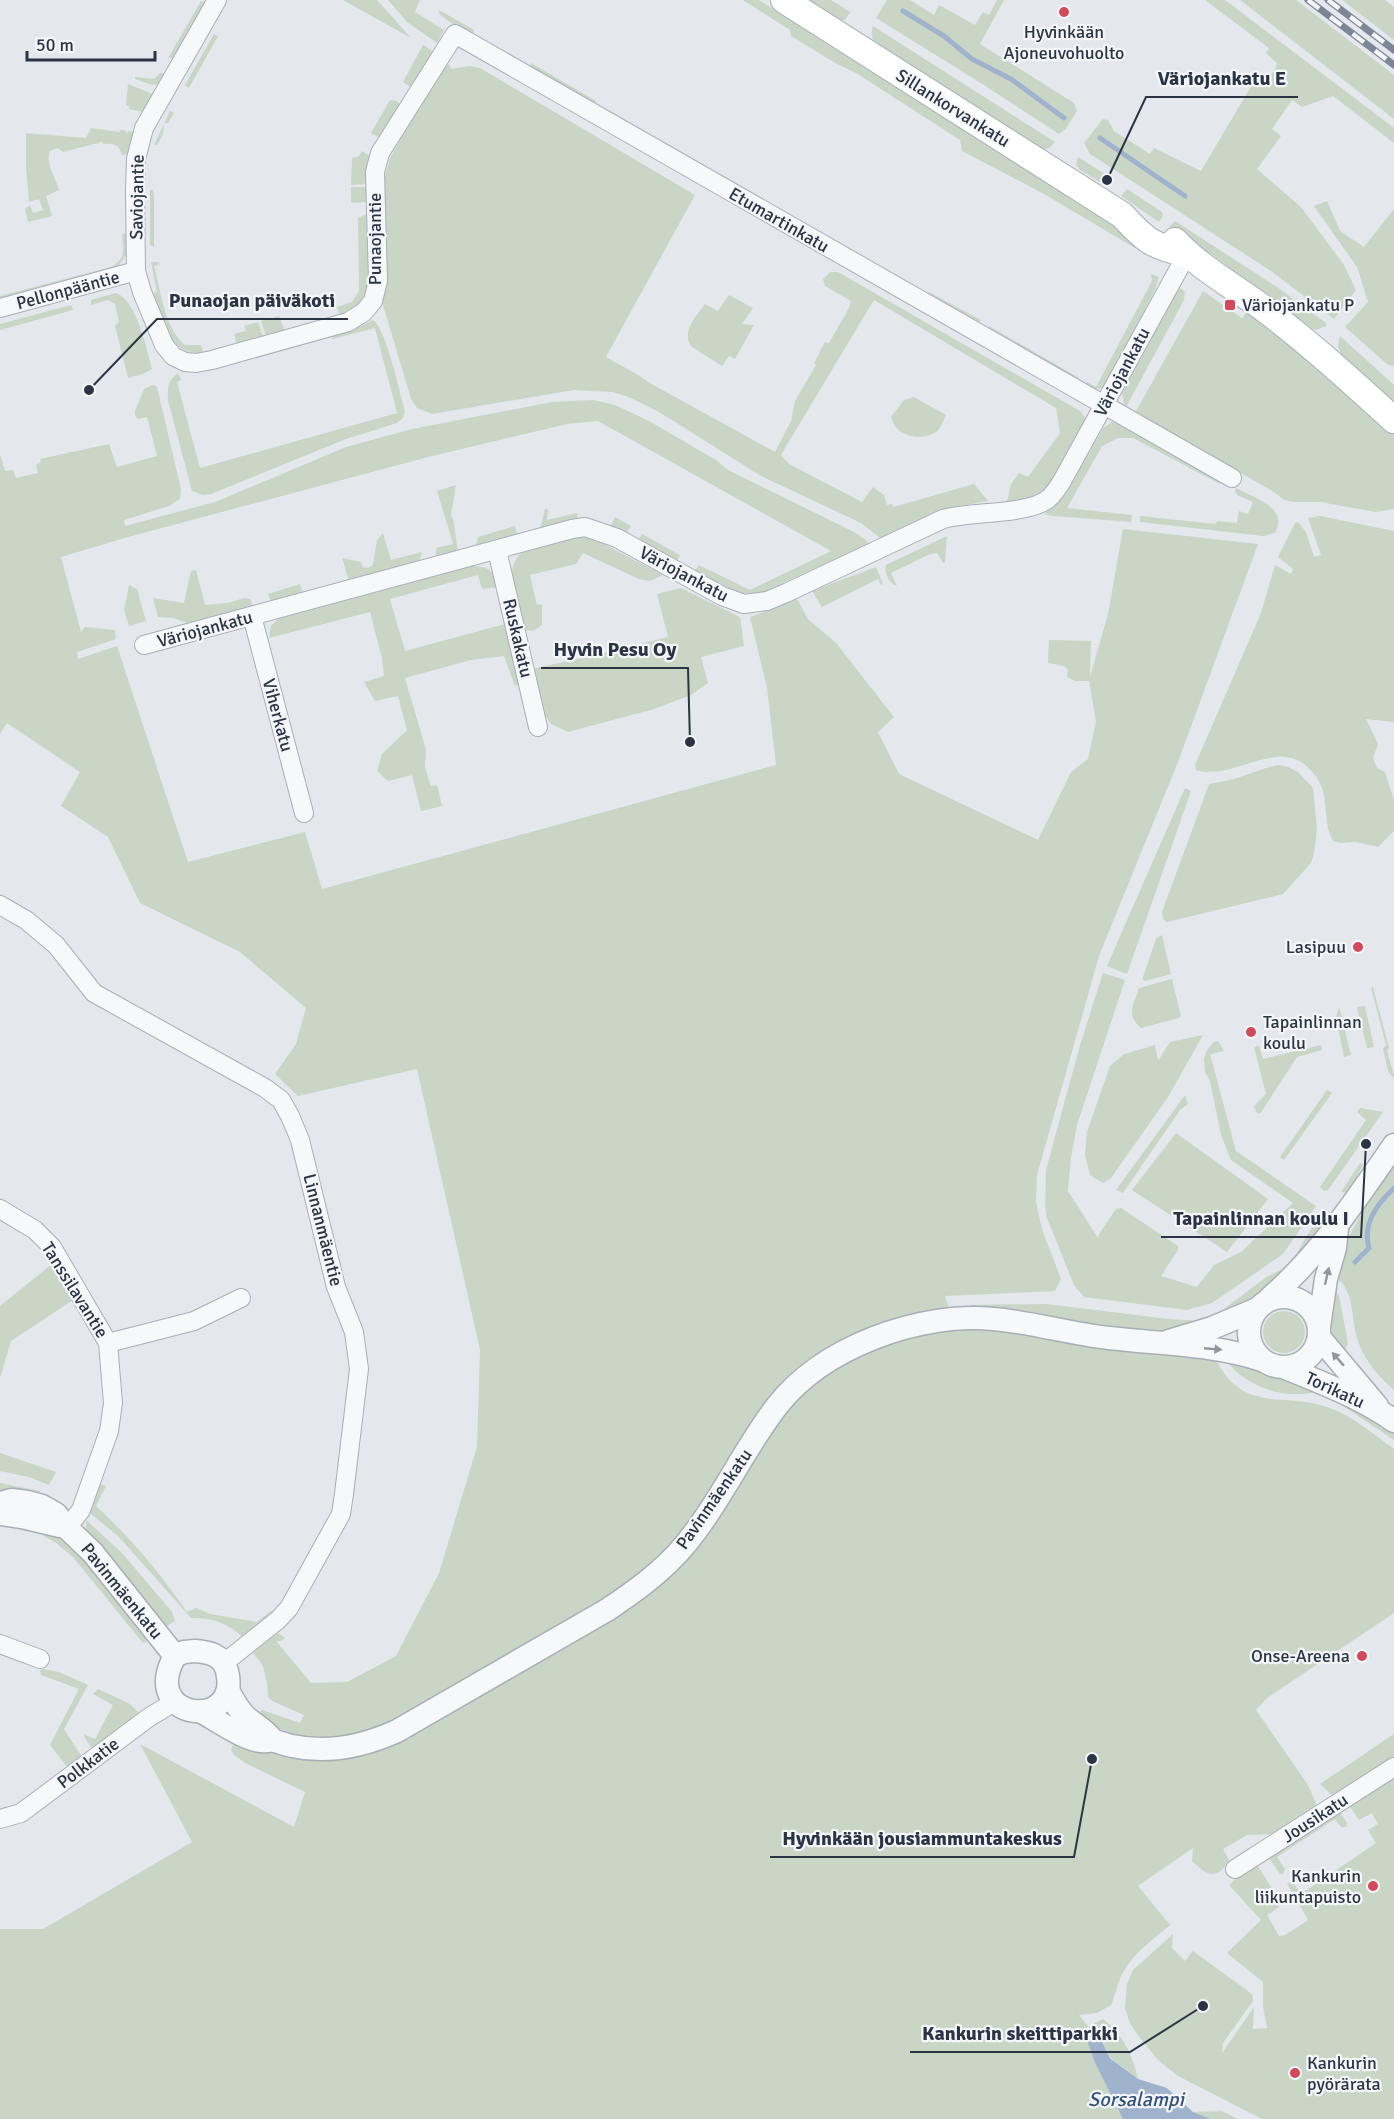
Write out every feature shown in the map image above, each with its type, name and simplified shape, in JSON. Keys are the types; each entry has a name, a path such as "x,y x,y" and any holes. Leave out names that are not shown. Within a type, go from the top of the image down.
{"main road":[{"name":"Sillankorvankatu","path":"784,0 1122,215 1152,223 1168,234 1187,254 1247,295 1302,338 1394,420"}],"street":[{"name":"Saviojantie","path":"136,271 136,159 141,136 161,94 217,0"},
{"name":"Punaojantie","path":"136,271 142,292 164,345 173,356 185,362 196,363 212,360 337,326 364,312 373,301 378,281 375,172 380,153 455,34"},
{"name":"Etumartinkatu","path":"455,34 1232,478"},
{"name":"Väriojankatu","path":"144,645 585,527 617,538 733,601 744,604 767,601 943,519 958,515 1033,508 1047,500 1062,481 1187,254"},
{"name":"Pellonpääntie","path":"0,308 136,271"},
{"name":"Ruskakatu","path":"497,550 538,727"},
{"name":"Viherkatu","path":"252,616 304,813"},
{"name":"Linnanmäentie","path":"0,905 26,920 50,939 94,993 265,1088 281,1100 300,1140 336,1287 354,1332 358,1350 359,1369 344,1494 341,1514 289,1608 278,1620 224,1663"},
{"path":"1337,1226 1335,1248 1326,1279 1315,1349 1310,1357 1299,1365 1286,1368 1271,1366 1254,1352 1248,1333 1262,1304 1290,1281 1337,1226 1394,1145"},
{"name":"Tanssilavantie","path":"0,1209 35,1230 52,1247 108,1342 112,1403 109,1431 81,1510 67,1528"},
{"path":"1262,1304 1283,1297 1302,1302 1310,1308 1319,1332"},
{"path":"108,1342 194,1321 241,1298"},
{"name":"Pavinmäenkatu","path":"1164,1342 1212,1328 1262,1304"},
{"name":"Pavinmäenkatu","path":"201,1712 260,1741 273,1741 315,1749 336,1749 373,1742 397,1731 616,1604 658,1572 683,1548 704,1519 778,1405 825,1363 877,1336 938,1320 973,1318 1015,1322 1108,1338 1164,1342 1238,1352 1262,1360"},
{"name":"Torikatu","path":"1319,1332 1389,1417"},
{"name":"Torikatu","path":"1286,1368 1327,1385 1389,1417"},
{"name":"Pavinmäenkatu","path":"0,1503 12,1500 27,1502 42,1506 56,1514 93,1553 175,1656"},
{"name":"Pavinmäenkatu","path":"0,1514 67,1528"},
{"path":"0,1644 40,1659"},
{"path":"184,1652 208,1652 224,1663 229,1680 228,1690 224,1700 217,1706 201,1712 183,1709 174,1702 167,1682 168,1672 175,1656 184,1652"},
{"path":"228,1690 236,1706 247,1718 266,1730 273,1741"},
{"name":"Polkkatie","path":"0,1819 21,1813 125,1735 174,1702"},
{"name":"Jousikatu","path":"1235,1869 1394,1767"}],"green space":[{"path":"343,0 377,0 411,38"},
{"path":"388,0 420,0 415,12 444,30 437,43 407,22"},
{"path":"743,0 759,0 1144,245 1140,251 1044,194 962,151 960,140 856,73 791,36 790,30"},
{"path":"805,0 831,0 850,12 845,20 836,21"},
{"path":"887,0 910,0 934,15 939,5 975,25 983,12 989,15 997,0 1004,0 980,44 1074,103 1077,111 1066,129 1059,134 876,18"},
{"path":"1205,0 1225,0 1394,128 1394,143 1333,96 1302,107 1292,100 1272,129 1281,136 1257,169 1301,207 1344,265 1356,290 1334,319 1271,271 1090,154 1084,143 1103,119 1108,120 1114,131 1150,154 1154,148 1201,171 1253,83 1274,72 1277,63 1266,53 1269,48"},
{"path":"1240,0 1296,0 1394,75 1394,119"},
{"path":"1342,0 1385,0 1394,7 1394,40"},
{"path":"201,1 206,3 174,58 168,58"},
{"path":"439,10 474,30 472,33 474,35 461,30 439,14"},
{"path":"873,26 1055,142 1049,148 1042,150 879,46 872,38"},
{"path":"214,34 218,36 189,88 185,85"},
{"path":"423,45 433,51 412,88 403,82"},
{"path":"531,63 596,101 594,104 530,68"},
{"path":"449,64 452,69 469,66 480,68 695,195 606,357 775,452 791,421 795,401 816,365 814,363 825,342 829,343 849,308 851,301 825,286 823,279 830,272 838,272 1080,411 1086,419 1057,473 1050,483 1034,497 1007,502 1011,484 1019,473 1028,477 1060,433 1056,408 874,300 781,455 789,464 862,502 873,487 884,495 887,505 892,504 893,507 974,484 988,501 932,515 880,538 861,523 761,476 659,412 613,392 574,390 432,414 417,408 411,399 383,305 384,180 390,158 438,74"},
{"path":"160,73 165,73 158,84 153,85 135,79 135,77 154,79"},
{"path":"128,84 153,94 144,112 129,109 126,105"},
{"path":"390,100 397,101 401,106 382,139 371,133"},
{"path":"170,111 174,113 168,123 164,123"},
{"path":"164,124 163,134 157,145 154,145"},
{"path":"91,128 120,132 120,130 125,130 127,134 128,131 134,132 129,154 122,155 116,145 102,142 63,152 58,148 50,151 50,166 59,190 46,196 52,216 28,222 25,209 30,205 33,213 43,210 39,199 29,202 26,133 86,138"},
{"path":"362,151 373,158 368,184 351,185 352,158 359,156"},
{"path":"1078,157 1105,174 1100,182 1080,170 1076,164"},
{"path":"351,187 368,187 368,202 351,203"},
{"path":"1127,189 1162,212 1163,216 1159,222 1121,196"},
{"path":"150,190 153,190 154,197 154,247 150,245"},
{"path":"1327,201 1340,231 1364,247 1394,209 1394,366 1388,365 1345,327 1368,302 1357,267 1314,206"},
{"path":"367,214 369,265 367,291 363,300 356,307 340,316 337,307 352,302 359,291 358,218"},
{"path":"1175,221 1277,287 1326,323 1326,326 1316,330 1310,328 1214,256 1169,227"},
{"path":"127,233 127,254 117,268 0,301 0,296 111,267 122,257 122,234"},
{"path":"151,262 160,264 154,266 164,308 172,329 185,345 201,345 203,353 182,349 168,334 152,294 157,292"},
{"path":"1151,274 1159,277 1155,290 1107,383 1102,388 1092,389 1085,385 1087,382 1096,387 1152,281"},
{"path":"1179,287 1185,292 1184,300 1125,409 1122,393"},
{"path":"1203,291 1242,318 1247,312 1266,326 1359,402 1394,434 1394,509 1376,512 1320,502 1284,500 1274,492 1135,413"},
{"path":"929,292 981,320 979,324 927,295"},
{"path":"116,293 123,297 135,315 152,369 128,378 115,326 119,322 115,304 108,300 91,305 91,300"},
{"path":"729,295 753,308 742,324 754,325 735,359 729,356 722,366 692,347 688,336 691,324 705,304 718,311"},
{"path":"71,305 73,310 0,330 0,324"},
{"path":"279,316 285,331 266,336 261,321"},
{"path":"373,320 383,335 392,362 405,411 403,418 397,423 346,439 211,494 203,495 192,491 168,400 172,378 178,373 181,380 177,382 200,468 397,413 375,328 333,339 331,335 359,327"},
{"path":"258,322 263,337 237,344 234,334 246,331 244,326"},
{"path":"989,326 1079,378 1078,381 988,330"},
{"path":"1340,336 1394,385 1394,402 1341,355 1338,346"},
{"path":"153,385 157,387 181,489 180,499 169,506 124,520 125,526 215,502 346,447 412,429 552,402 593,400 615,405 649,421 716,460 728,470 854,532 868,544 763,592 735,592 719,586 693,573 699,565 750,590 831,551 598,421 567,424 428,457 61,557 81,632 85,627 115,630 116,639 77,652 78,659 117,646 188,862 305,832 322,889 776,765 767,688 750,617 797,599 808,619 836,643 894,717 878,732 899,774 1038,840 1071,772 1088,759 1096,721 1089,681 1075,681 1067,677 1068,670 1064,666 1048,663 1049,640 1091,641 1090,677 1108,614 1123,529 1258,544 1178,762 1099,956 1037,1175 1036,1202 1042,1229 1061,1279 1055,1291 945,1296 956,1329 998,1328 1215,1358 1226,1376 1238,1387 1251,1394 1264,1398 1310,1403 1336,1410 1362,1425 1394,1449 1394,1613 1267,1698 1256,1710 1308,1785 1316,1803 1313,1813 1278,1834 1247,1835 1223,1849 1229,1860 1225,1867 1216,1874 1207,1873 1192,1861 1193,1848 1138,1886 1170,1925 1129,1962 1111,2005 1097,2013 1079,2015 1088,2026 1084,2032 1095,2063 1123,2119 0,2119 0,1929 43,1929 192,1842 140,1744 294,1827 305,1792 245,1763 231,1750 235,1738 255,1748 288,1757 296,1735 255,1716 262,1710 300,1723 304,1715 268,1697 263,1666 253,1653 278,1633 285,1638 276,1641 311,1683 347,1682 396,1656 439,1573 477,1447 480,1350 417,1069 298,1096 275,1074 296,1044 306,1008 240,952 140,903 108,837 61,806 80,772 7,723 0,734 0,454 5,471 13,470 16,478 38,473 36,465 41,462 40,459 109,444 117,467 157,456 147,417 138,419 135,416 144,389"},
{"path":"914,397 946,415 936,432 931,435 920,437 909,435 899,430 893,423 891,417 904,400"},
{"path":"1113,421 1119,422 1219,478 1220,484 1133,438 1118,438 1102,446 1067,508 1132,515 1131,522 1044,514 1067,492 1103,428"},
{"path":"456,485 451,515 458,551 436,557 436,548 453,544 437,491"},
{"path":"1236,488 1268,504 1274,510 1278,524 1275,533 1264,536 1140,522 1140,516 1216,524 1217,521 1237,523 1239,511 1248,514 1253,502 1237,495"},
{"path":"545,509 548,509 547,520 577,513 578,519 540,529"},
{"path":"1320,516 1394,531 1394,722 1366,719 1378,744 1373,758 1377,768 1385,772 1394,800 1394,831 1378,847 1356,842 1333,841 1321,785 1304,764 1290,758 1275,757 1212,772 1196,770 1195,765 1261,613 1275,565 1291,574 1293,569 1278,557 1295,523 1298,522 1306,532 1314,557 1321,555 1308,518"},
{"path":"615,517 631,526 627,533 611,526"},
{"path":"515,526 517,535 476,546 478,537"},
{"path":"383,533 391,560 422,552 419,562 349,581 342,558 361,562 362,567 368,568 373,565 377,540"},
{"path":"642,534 680,555 676,564 638,541"},
{"path":"947,536 945,562 943,563 937,553 930,554 891,573 897,586 889,580 886,565"},
{"path":"580,537 594,539 663,575 650,581 639,579 583,553 576,564 530,575 537,605 542,604 542,625 529,631 523,629 513,589 512,570 515,561 521,553"},
{"path":"471,566 490,570 498,587 482,589 478,575 390,599 405,651 505,624 521,677 518,685 515,686 504,656 471,660 405,678 426,750 425,767 431,786 437,785 442,806 421,811 412,775 388,781 377,771 382,754 407,730 398,696 375,701 364,682 384,676 382,658 370,612 269,638 271,626 278,619"},
{"path":"876,567 883,584 881,585 878,579 822,607 812,591"},
{"path":"196,570 205,605 228,603 244,598 250,599 253,607 190,624 173,618 158,617 153,598 184,603 191,571"},
{"path":"300,584 303,593 271,602 268,594"},
{"path":"129,585 137,589 146,621 129,626 124,610"},
{"path":"681,588 740,617 744,646 701,657 708,683 691,695 654,709 568,732 551,724 543,712 532,669 668,637 657,594"},
{"path":"1278,765 1298,772 1313,788 1317,828 1311,863 1283,894 1167,922 1163,919 1162,912 1209,784 1234,779"},
{"path":"1185,788 1191,791 1127,974 1107,966"},
{"path":"1162,935 1171,974 1145,981 1143,977 1156,939"},
{"path":"1103,973 1125,980 1077,1125 1068,1191 1098,1238 1116,1209 1121,1208 1178,1246 1178,1250 1161,1276 1197,1287 1214,1265 1241,1252 1293,1203 1231,1160 1221,1135 1210,1081 1205,1072 1204,1059 1207,1050 1218,1041 1224,1051 1210,1054 1236,1151 1316,1206 1283,1254 1212,1303 1187,1310 1084,1297 1074,1285 1047,1218 1046,1170 1080,1045"},
{"path":"1172,979 1181,1016 1141,1028 1132,1014 1139,988"},
{"path":"1373,987 1389,1048 1387,1051 1393,1078 1388,1071 1383,1049 1386,1045 1371,988"},
{"path":"1365,1006 1374,1047 1367,1048 1357,1007"},
{"path":"1339,1007 1351,1055 1344,1057 1336,1018"},
{"path":"1203,1035 1168,1097 1111,1178 1103,1183 1090,1175 1085,1155 1087,1132 1110,1066 1124,1054 1155,1045 1158,1061 1170,1042"},
{"path":"1321,1045 1322,1050 1297,1057 1260,1114 1256,1112 1254,1106 1266,1094 1254,1047 1259,1046 1263,1059"},
{"path":"1327,1090 1332,1093 1284,1160 1280,1157"},
{"path":"1185,1095 1188,1104 1180,1110 1123,1193 1116,1190"},
{"path":"1360,1108 1383,1112 1328,1190 1324,1191 1320,1187 1366,1120 1357,1112"},
{"path":"1176,1133 1268,1199 1227,1252 1132,1190"},
{"path":"1360,1163 1363,1165 1348,1193 1341,1192"},
{"path":"1394,1163 1394,1390 1374,1370 1366,1358 1357,1337 1350,1298 1341,1282 1333,1275 1360,1217"},
{"path":"1321,1216 1326,1224 1300,1258 1297,1253"},
{"path":"52,1264 73,1300 11,1341 0,1378 0,1306"},
{"path":"1284,1268 1289,1268 1269,1289 1234,1312 1216,1315 1265,1278"},
{"path":"1335,1290 1339,1296 1348,1343 1343,1354 1334,1338 1331,1324"},
{"path":"1046,1304 1200,1321 1181,1331 1119,1331 969,1309 970,1305"},
{"path":"1284,1311 1292,1312 1299,1317 1304,1324 1304,1340 1299,1347 1292,1352 1284,1353 1276,1352 1269,1347 1264,1340 1263,1332 1264,1324 1269,1317 1276,1312"},
{"path":"1230,1359 1250,1364 1263,1374 1302,1383 1316,1392 1292,1394 1268,1390 1236,1372 1228,1363"},
{"path":"1331,1398 1361,1412 1394,1432 1394,1440"},
{"path":"0,1453 56,1472 49,1485 29,1477 0,1471"},
{"path":"0,1483 40,1491 41,1494 0,1493"},
{"path":"100,1484 106,1486 96,1506 144,1556 187,1612 196,1608 210,1614 257,1622 271,1611 276,1614 244,1638 219,1622 191,1618 119,1537 90,1513"},
{"path":"86,1520 122,1553 172,1612 175,1621 167,1626 147,1606 86,1532"},
{"path":"37,1530 56,1534 80,1552 119,1599 147,1642 143,1643 73,1557"},
{"path":"40,1670 59,1672 88,1685 64,1729 82,1757 68,1768 50,1745 79,1689 41,1675"},
{"path":"98,1689 130,1704 138,1712 124,1726 94,1748 90,1746 83,1734 95,1739 113,1705 93,1694"},
{"path":"1394,1734 1394,1759 1335,1798 1320,1784"},
{"path":"1394,1774 1394,2119 1262,2119 1178,2076 1159,2061 1130,2023 1125,2008 1127,1984 1133,1970 1173,1934 1172,1948 1185,1961 1193,1951 1252,1994 1253,2001 1223,2043 1222,2053 1254,2007 1253,2029 1267,2028 1263,2007 1263,1982 1227,1953 1261,1920 1229,1885 1257,1865 1281,1902 1278,1908 1267,1915 1279,1936 1285,1935 1307,1921 1287,1884 1290,1882 1294,1884 1301,1894 1376,1843 1368,1830 1378,1824 1372,1813 1359,1820 1348,1804"},
{"path":"1339,1811 1347,1823 1346,1827 1341,1827 1335,1819 1277,1857 1285,1869 1283,1874 1280,1874 1268,1857"},
{"path":"1103,2019 1126,2046 1138,2079 1110,2057 1093,2024"},
{"path":"1222,2111 1238,2119 1211,2119 1193,2112"}],"water":[{"name":"Sorsalampi","path":"1093,2024 1110,2058 1138,2079 1167,2088 1193,2112 1211,2119 1123,2119 1095,2063 1084,2032"}],"waterway":[{"path":"903,11 944,36 972,59 1011,79 1064,118"},
{"path":"1100,138 1185,196"},
{"path":"1355,1262 1369,1248 1367,1239 1372,1215 1394,1188"}],"railway":[{"path":"1308,0 1394,65"},
{"path":"1328,0 1394,50"}],"place":[{"name":"Hyvinkään Ajoneuvohuolto","path":"1064,12"},
{"name":"Väriojankatu E","path":"1107,180"},
{"name":"Väriojankatu P","path":"1230,305"},
{"name":"Punaojan päiväkoti","path":"89,390"},
{"name":"Hyvin Pesu Oy","path":"690,742"},
{"name":"Lasipuu","path":"1358,947"},
{"name":"Tapainlinnan koulu","path":"1251,1032"},
{"name":"Tapainlinnan koulu I","path":"1366,1144"},
{"name":"Onse-Areena","path":"1362,1656"},
{"name":"Hyvinkään jousiammuntakeskus","path":"1092,1759"},
{"name":"Kankurin liikuntapuisto","path":"1373,1886"},
{"name":"Kankurin skeittiparkki","path":"1203,2006"},
{"name":"Kankurin pyörärata","path":"1295,2073"}]}
